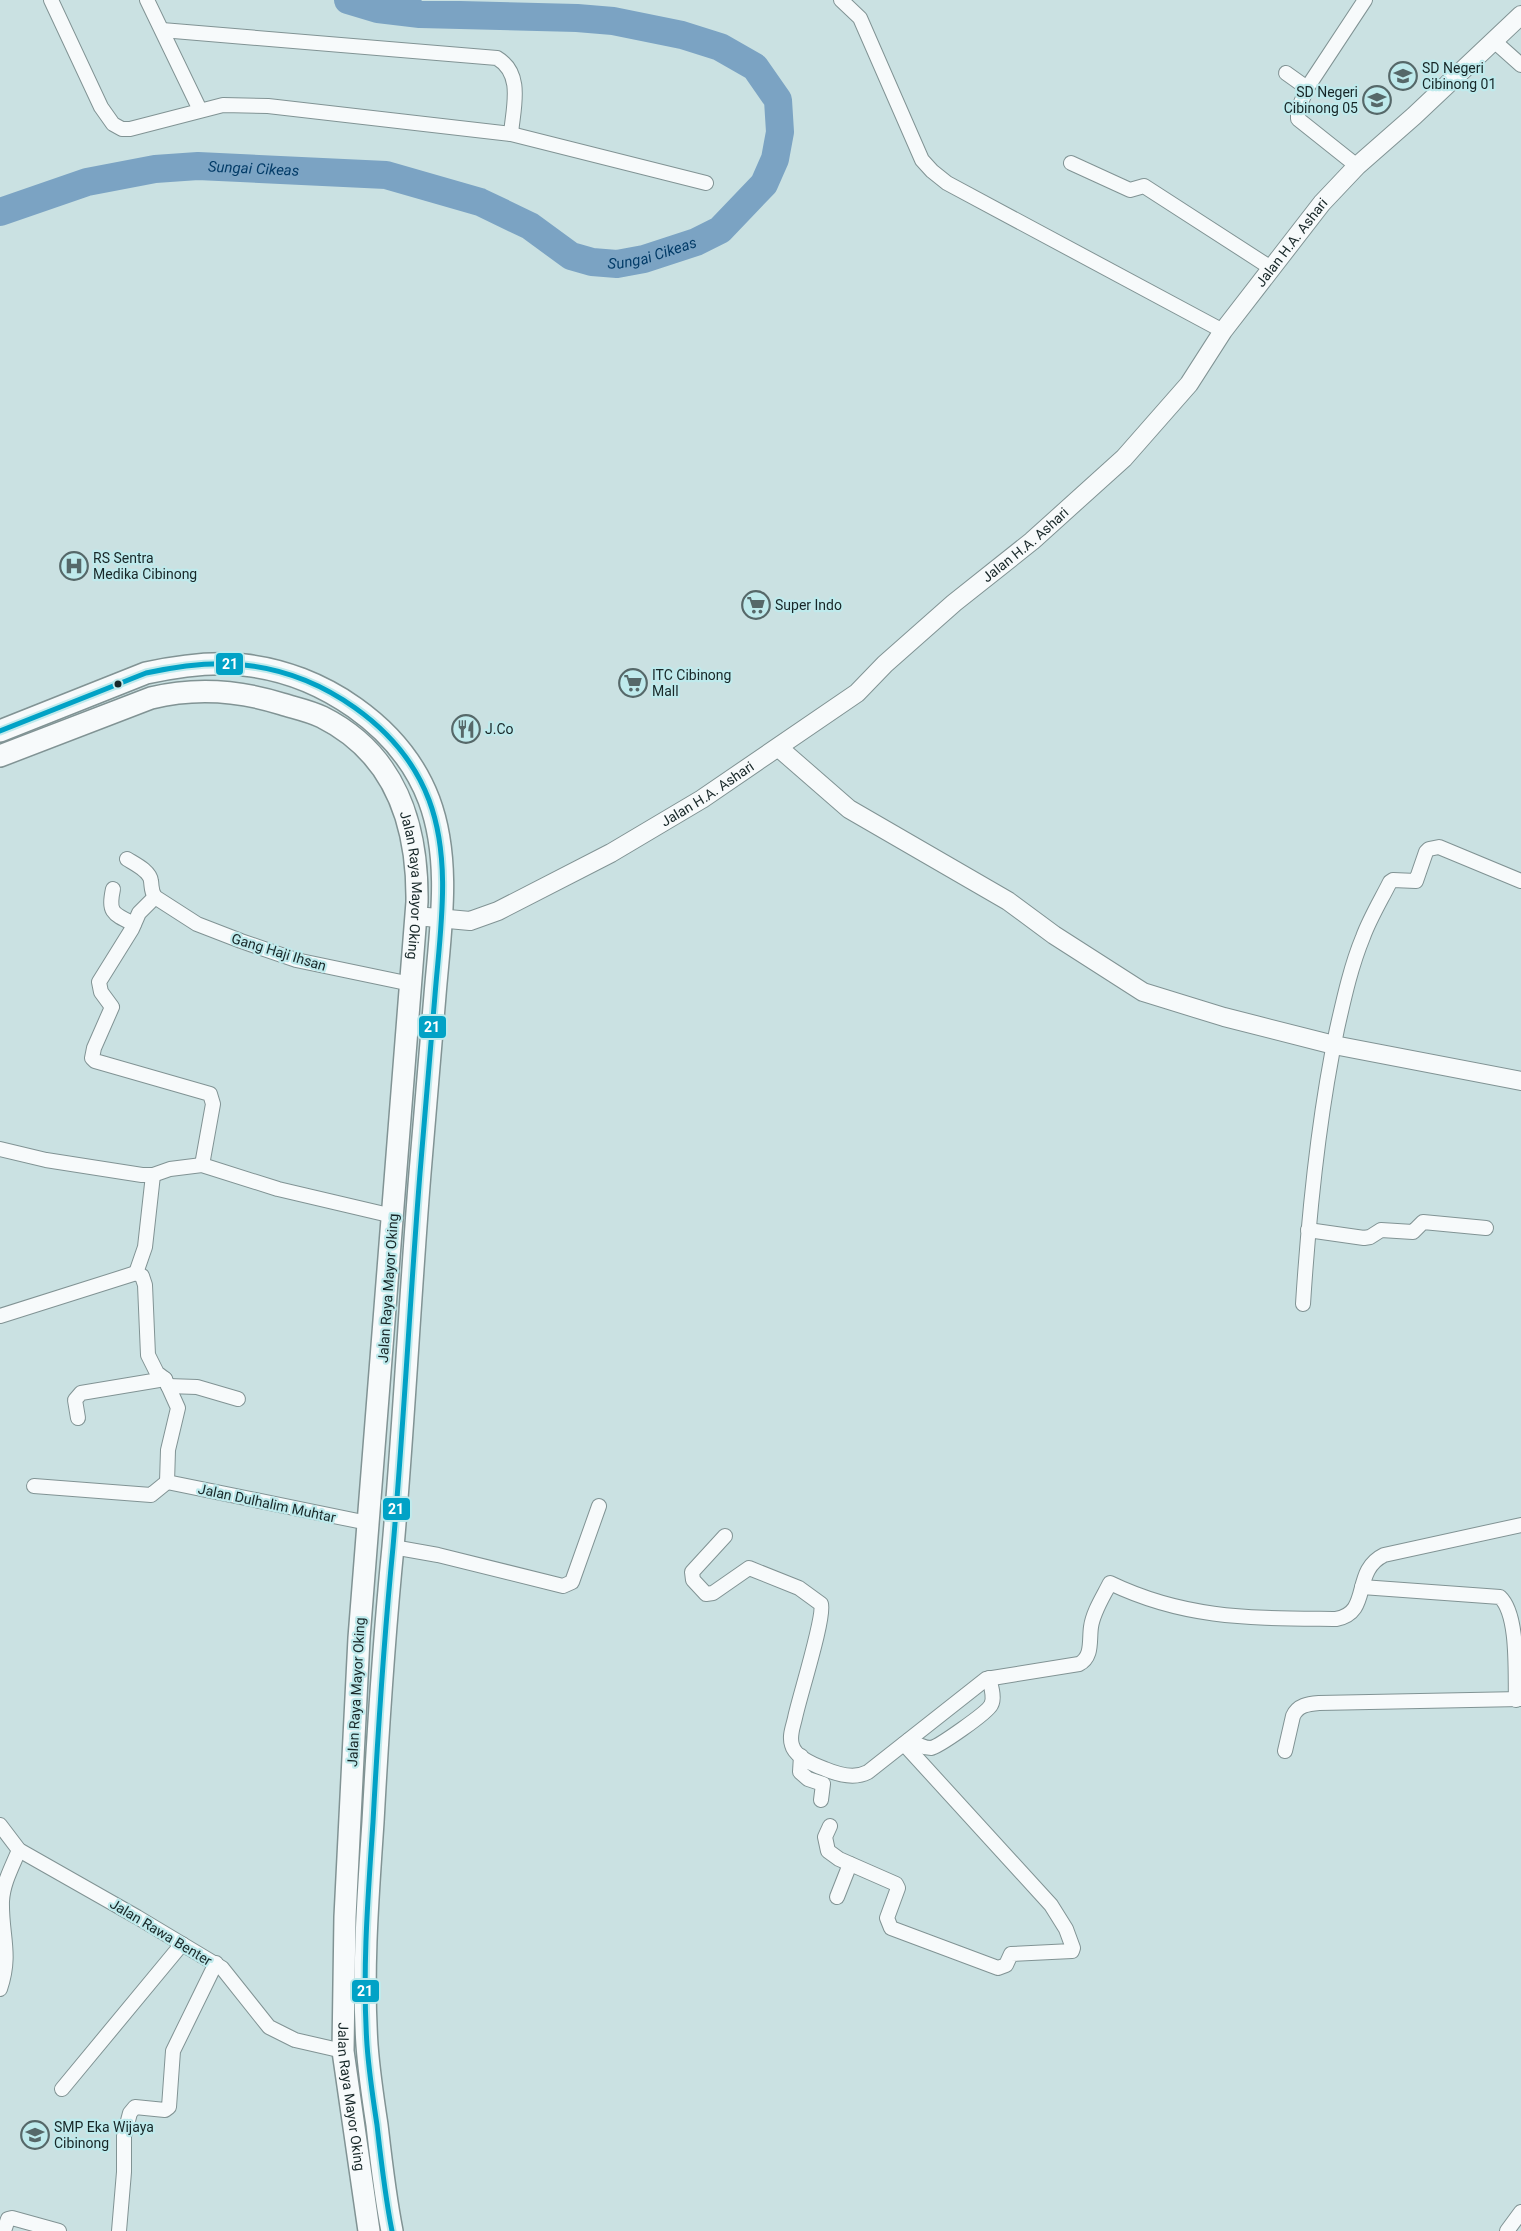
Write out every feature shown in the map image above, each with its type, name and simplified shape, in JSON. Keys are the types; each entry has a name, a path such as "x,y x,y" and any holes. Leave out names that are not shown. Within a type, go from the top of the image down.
{"main road":[{"name":"Jalan Raya Mayor Oking","path":"0,731 146,673 213,663 275,670 312,684 342,699 374,723 404,753 415,770 431,807 437,831 442,880 441,917 381,1688 369,1888 365,2000 367,2049 392,2231"},
{"name":"Jalan Raya Mayor Oking","path":"0,756 151,698 173,693 226,690 266,698 321,717 359,742 382,767 403,805 414,841 418,869 416,916 356,1688 345,1926 343,2052 369,2231"},
{"path":"389,1267 414,1269"},
{"path":"356,1688 381,1688"}],"street":[{"path":"51,0 100,107 113,124 122,129 130,129 223,105 268,106 511,134 706,183"},
{"path":"147,0 200,110"},
{"path":"841,0 860,18 878,55 922,160 932,171 947,183 1223,331"},
{"path":"1357,166 1298,119 1298,110 1307,88 1365,0"},
{"name":"Jalan H.A. Ashari","path":"416,916 470,921 498,911 647,833 702,799 857,693 885,664 954,603 1032,541 1124,458 1189,384 1223,331 1322,203 1357,166 1521,15"},
{"path":"162,30 497,58 508,66 515,81 511,134"},
{"path":"1494,41 1521,65"},
{"path":"1286,73 1307,88"},
{"path":"1071,163 1130,190 1144,186 1271,268"},
{"path":"778,748 849,810 1008,901 1068,944 1143,992 1216,1015 1334,1045 1521,1081"},
{"path":"1303,1304 1308,1230 1322,1106 1334,1045 1362,937 1391,880 1416,881 1426,852 1429,848 1439,847 1521,881"},
{"path":"127,859 148,875 151,880 151,891 154,897 139,913 99,982 101,992 112,1007 94,1048 92,1058 95,1061 210,1094 213,1104 202,1165"},
{"path":"113,889 110,904 113,912 134,924"},
{"name":"Gang Haji Ihsan","path":"154,897 196,924 259,947 332,968 411,984"},
{"path":"0,1149 46,1160 154,1175 170,1169 202,1165 269,1187 393,1216"},
{"path":"136,1273 145,1246 154,1175"},
{"path":"1308,1230 1370,1238 1381,1230 1414,1232 1423,1222 1486,1228"},
{"path":"0,1316 136,1273 142,1276 148,1355 157,1373 166,1382 178,1408 168,1450 167,1482 151,1495 34,1486"},
{"path":"78,1418 75,1400 80,1393 166,1382 197,1386 238,1399"},
{"name":"Jalan Dulhalim Muhtar","path":"167,1482 368,1523"},
{"path":"393,1547 438,1555 564,1586 572,1582 599,1506"},
{"path":"725,1536 692,1572 693,1580 706,1594 714,1593 749,1568 799,1588 821,1604 822,1618 802,1687 791,1735 792,1745 801,1756 829,1771 856,1777 868,1772 989,1678 1080,1664 1084,1661 1089,1652 1092,1620 1110,1583 1138,1596 1185,1610 1231,1617 1326,1619 1347,1617 1354,1612 1367,1568 1375,1559 1384,1554 1521,1525"},
{"path":"1285,1750 1293,1716 1295,1712 1304,1706 1319,1703 1519,1700 1513,1633 1509,1615 1500,1597 1362,1587"},
{"path":"907,1742 922,1747 934,1747 978,1717 990,1707 992,1700 989,1678"},
{"path":"830,1826 825,1837 828,1851 850,1864 896,1884 898,1888 887,1918 891,1928 998,1968 1006,1965 1011,1954 1072,1951 1073,1948 1066,1929 1051,1906 907,1742"},
{"path":"801,1756 800,1772 808,1779 823,1784 821,1800"},
{"name":"Jalan Rawa Benter","path":"0,1825 19,1850 216,1963 269,2027 295,2040 343,2052"},
{"path":"0,1989 7,1963 4,1950 2,1902 4,1887 19,1850"},
{"path":"837,1897 850,1864"},
{"path":"62,2089 182,1944"},
{"path":"119,2231 124,2172 124,2136 130,2113 135,2107 165,2110 169,2107 173,2051 216,1963"},
{"path":"1507,2231 1521,2212"},
{"path":"4,2231 8,2219 12,2218 59,2231"}],"waterway":[{"name":"Sungai Cikeas","path":"0,212 87,182 155,169 198,166 386,175 480,202 530,226 571,256 592,262 617,264 644,259 696,242 720,230 764,184 775,159 780,132 778,100 755,67 720,47 682,35 613,21 577,18 420,14 378,9 348,0"}],"transit line":[{"name":"21","path":"0,731 146,673 182,666 207,664 244,665 273,670 301,679 329,692 355,708 378,727 399,749 416,773 429,800 436,823 442,872 441,922 384,1650 366,1934 365,1989 368,2055 383,2178 392,2231"}],"place":[{"name":"SD Negeri Cibinong 01","path":"1403,76"},
{"name":"SD Negeri Cibinong 05","path":"1377,100"},
{"name":"RS Sentra Medika Cibinong","path":"74,566"},
{"name":"Super Indo","path":"756,605"},
{"name":"ITC Cibinong Mall","path":"633,683"},
{"name":"J.Co","path":"466,729"},
{"name":"SMP Eka Wijaya Cibinong","path":"35,2135"}]}
